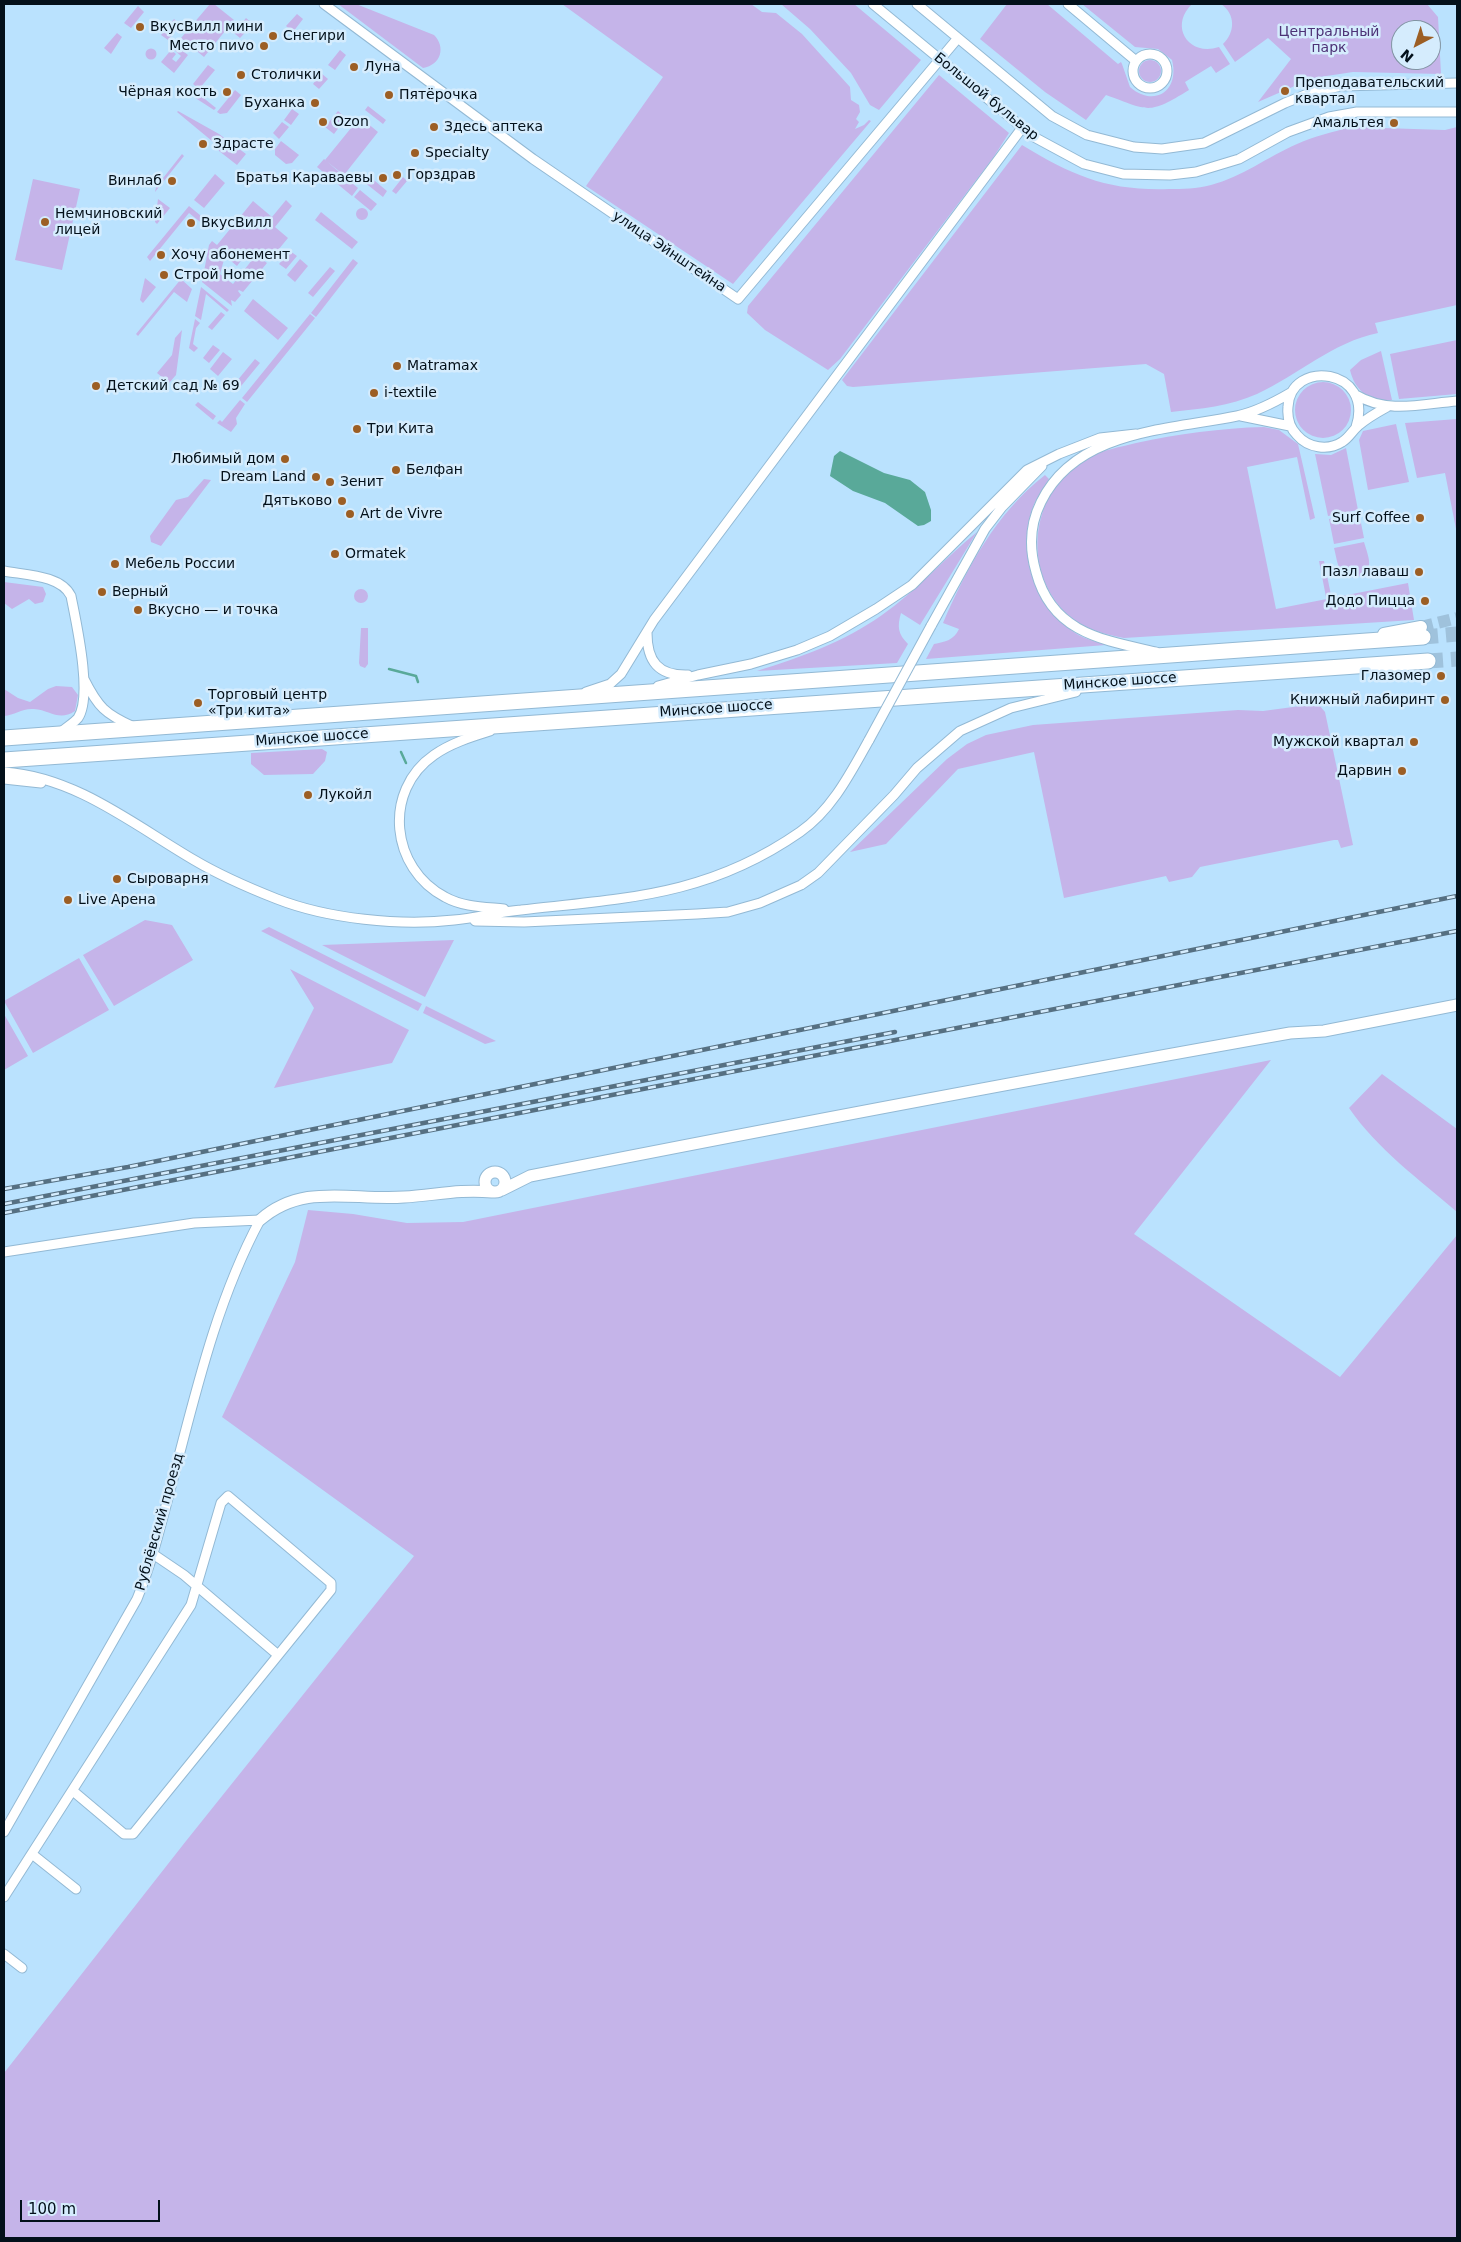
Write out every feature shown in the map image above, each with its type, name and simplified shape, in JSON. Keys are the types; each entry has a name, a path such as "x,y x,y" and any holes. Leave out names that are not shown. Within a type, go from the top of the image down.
{"highway":[{"name":"Минское шоссе","path":"4,738 1333,643 1422,632"},
{"name":"Минское шоссе","path":"4,760 511,723 1428,661"}],"street":[{"name":"улица Эйнштейна","path":"324,4 533,159 738,299 958,38"},
{"name":"Большой бульвар","path":"873,4 1022,128 1048,146 1084,164 1123,174 1170,175 1196,172 1239,159 1288,132 1329,117 1358,112 1457,112"},
{"name":"Большой бульвар","path":"917,4 1036,104 1070,127 1108,142 1134,147 1162,149 1204,142 1285,103 1342,86 1457,83"},
{"path":"1068,4 1136,61"},
{"path":"568,698 610,684 621,674 654,620 1022,128"},
{"path":"634,694 698,675 750,664 797,650 830,636 912,585 1026,470 1100,438 1136,434 1238,415 1276,401 1292,392 1299,384 1309,378 1320,375 1341,379 1356,395 1370,404 1387,407 1457,401"},
{"path":"1292,392 1288,403 1287,415 1290,426 1297,436 1308,444 1325,447 1342,442 1371,415 1387,407"},
{"path":"1356,395 1359,406 1356,427"},
{"path":"1238,415 1290,426"},
{"path":"1136,434 1085,454 1056,479 1037,509 1031,542 1032,559 1043,591 1051,604 1071,625 1100,638 1174,654"},
{"path":"452,920 520,910 636,898 690,886 766,854 803,830 827,805 845,782 985,529 1002,508 1050,459"},
{"path":"4,572 56,581 67,587 71,596 83,676 82,706 78,718 59,734"},
{"path":"647,633 647,652 654,663 666,672 681,675 698,675"},
{"path":"83,676 96,702 106,713 137,729"},
{"path":"4,772 44,778 83,795 238,884 280,901 324,913 404,921 524,922 728,912 760,903 801,885 818,872 894,795 917,768 960,731 1011,708 1050,697 1128,681"},
{"path":"511,723 460,741 433,755 420,767 410,781 403,797 398,813 398,830 408,863 430,888 446,898 464,904 520,910"},
{"path":"4,779 44,783 83,795"},
{"path":"4,1252 194,1224 260,1220 274,1208 304,1198 332,1195 404,1197 455,1190 497,1191 530,1176 1048,1076 1290,1033 1324,1030 1457,1005"},
{"path":"455,1190 493,1174 530,1176"},
{"path":"493,1174 505,1180 497,1191"},
{"path":"493,1174 485,1184 497,1191"},
{"name":"Рублёвский проезд","path":"4,1832 137,1599 153,1554 195,1396 227,1295 260,1220"},
{"path":"4,1898 191,1605 221,1504 228,1496 331,1583 331,1590 133,1834 124,1834 73,1791"},
{"path":"153,1554 196,1585 278,1655"},
{"path":"32,1854 76,1889"},
{"path":"4,1954 22,1968"}],"green space":[{"path":"210,4 214,4 234,20 204,57 181,38"},
{"path":"338,4 356,4 434,35 438,40 441,50 438,59 423,68"},
{"path":"562,4 751,4 762,12 776,13 802,34 850,87 851,100 859,105 860,112 856,119 859,122 855,129 864,125 869,120 871,121 733,284 586,186 663,77"},
{"path":"781,4 854,4 921,60 879,110 870,105 851,73 810,29"},
{"path":"1007,4 1047,4 1118,64 1121,62 1130,87 1148,96 1156,96 1169,88 1173,71 1172,60 1158,49 1135,47 1082,4 1192,4 1182,21 1182,30 1185,38 1198,48 1219,47 1230,64 1216,73 1211,66 1185,82 1189,90 1156,107 1141,107 1106,95 1086,120 1045,92 980,39"},
{"name":"Центральный парк","path":"1221,4 1427,4 1438,17 1438,20 1391,20 1391,70 1441,70 1441,74 1353,72 1313,78 1258,102 1291,59 1268,38 1235,62 1223,44 1232,29 1229,13"},
{"path":"138,6 144,12 131,28 124,23"},
{"path":"297,14 303,19 293,32 286,26"},
{"path":"246,18 253,24 240,38 234,33"},
{"path":"174,19 181,25 168,40 161,35"},
{"path":"117,33 122,37 111,54 104,48"},
{"path":"175,45 188,55 174,73 161,62 171,50 176,54 172,59 176,62 181,56 172,48"},
{"path":"151,48 157,54 151,60 145,54"},
{"path":"340,50 346,55 335,70 328,65"},
{"path":"1150,60 1158,63 1161,71 1158,79 1150,82 1142,79 1139,71 1142,63"},
{"path":"208,65 215,70 199,89 193,84"},
{"path":"321,73 328,79 319,89 313,84"},
{"path":"939,75 1009,133 993,158 840,359 828,370 765,330 747,313 748,306"},
{"path":"190,87 216,108 214,110 186,92"},
{"path":"235,90 241,95 227,113 220,114 217,112"},
{"path":"368,106 386,120 383,124 365,110"},
{"path":"292,109 299,114 291,125 284,120"},
{"path":"178,111 219,134 246,154 237,165 219,151 218,146"},
{"path":"338,111 346,118 334,134 325,127"},
{"path":"360,117 378,132 344,175 325,160"},
{"path":"282,122 289,127 279,139 273,133"},
{"path":"1351,127 1445,130 1457,127 1457,305 1375,323 1378,333 1362,337 1331,351 1257,394 1226,404 1193,410 1171,412 1164,374 1146,364 853,387 847,386 842,380 1022,145 1075,173 1109,184 1147,189 1190,188 1222,181 1244,172 1303,141"},
{"path":"281,141 299,155 292,163 286,164 275,155 275,149"},
{"path":"182,154 184,156 155,192 156,187"},
{"path":"324,159 345,177 343,179 337,174 334,177 342,183 346,178 358,188 352,196 317,167"},
{"path":"215,174 225,183 204,208 194,200"},
{"path":"369,176 387,191 383,197 364,182"},
{"path":"403,177 407,181 396,194 392,191"},
{"path":"33,179 80,189 62,270 15,260"},
{"path":"360,190 377,204 371,211 354,197"},
{"path":"158,199 170,208 157,224 155,222"},
{"path":"286,200 292,206 275,227 288,238 269,261 265,258 263,260 267,263 243,292 238,291 241,295 235,302 231,300 232,306 202,282 209,245 212,241 217,245 253,201 272,217","holes":["249,250 256,255 233,284 220,274 225,256 237,266"]},
{"path":"189,206 212,225 209,229 189,213 150,261 147,257"},
{"path":"362,208 368,214 362,220 356,214"},
{"path":"321,212 358,242 352,249 315,220"},
{"path":"290,251 297,256 286,269 279,264"},
{"path":"300,259 308,266 295,282 287,275"},
{"path":"353,259 358,263 316,317 311,313"},
{"path":"330,267 335,271 313,297 308,293"},
{"path":"145,278 156,287 143,303 140,300"},
{"path":"181,279 192,289 187,302 174,292 138,336 136,334"},
{"path":"201,287 229,310 227,312 206,294 201,320 195,316"},
{"path":"253,299 288,328 278,340 244,311"},
{"path":"221,312 225,315 212,330 208,327"},
{"path":"310,314 315,318 247,402 242,398"},
{"path":"195,319 200,323 196,328 193,344 198,348 194,352 189,348"},
{"path":"182,330 176,375 169,383 157,373 172,355 175,338"},
{"path":"1457,340 1457,394 1399,399 1390,354"},
{"path":"213,345 220,350 209,363 203,358"},
{"path":"1381,351 1392,400 1376,399 1364,394 1355,384 1350,370 1361,360"},
{"path":"223,352 232,359 218,376 210,369"},
{"path":"255,359 260,363 237,391 232,387"},
{"path":"1317,382 1329,382 1343,390 1351,404 1349,421 1343,430 1329,438 1317,438 1307,433 1300,426 1295,416 1295,404 1300,394 1307,387"},
{"path":"240,400 245,404 236,418 237,424 231,432 217,423 220,420 222,422"},
{"path":"198,402 216,416 213,420 195,405"},
{"path":"1457,419 1457,534 1445,473 1417,478 1405,423"},
{"path":"1396,424 1409,482 1368,490 1359,440 1363,431"},
{"path":"1264,427 1279,430 1298,444 1315,518 1310,520 1297,457 1247,467 1276,609 1408,583 1414,620 1124,638 1087,627 1068,615 1053,597 1043,576 1038,554 1038,531 1044,509 1054,489 1069,471 1089,457 1136,443 1200,432"},
{"path":"1346,448 1358,510 1328,516 1315,454 1331,455"},
{"path":"1045,475 1049,479 1035,502 1029,519 1027,537 1027,555 1037,589 1057,618 1071,630 1088,639 1106,645 926,659 934,644 952,638 957,633 959,629 943,623 962,582 985,543 1012,506"},
{"path":"204,479 211,480 161,546 151,542 150,536 176,500 188,497"},
{"path":"1359,513 1364,538 1334,544 1329,519"},
{"path":"977,532 920,625 901,613 899,630 908,644 897,663 757,671 822,648 868,625 907,596"},
{"path":"1364,542 1369,560 1368,570 1357,577 1344,574 1338,566 1334,548"},
{"path":"1319,561 1324,561 1331,595 1326,597"},
{"path":"4,582 43,587 46,594 43,602 35,604 29,599 12,609 4,603"},
{"path":"361,589 366,591 368,596 366,601 361,603 356,601 354,596 356,591"},
{"path":"361,628 368,628 368,664 365,668 360,666 359,663"},
{"path":"56,686 72,687 78,695 75,711 59,715 30,709 4,716 4,689 18,698 30,702 48,689"},
{"path":"1308,705 1320,706 1325,712 1353,845 1341,848 1338,840 1334,840 1200,867 1192,877 1169,882 1166,876 1064,898 1034,752 958,769 886,844 850,852 947,759 967,744 986,735 1033,725 1238,710 1263,711"},
{"path":"322,749 327,752 325,761 313,774 264,775 251,764 251,753"},
{"path":"145,920 172,925 193,960 114,1006 83,955"},
{"path":"269,927 422,1004 418,1011 261,931"},
{"path":"454,940 425,997 322,945"},
{"path":"79,958 109,1010 33,1053 4,1001"},
{"path":"290,969 409,1030 392,1063 274,1088 314,1008"},
{"path":"426,1006 496,1041 485,1044 423,1013"},
{"path":"4,1014 28,1056 4,1070"},
{"path":"1271,1060 1134,1234 1340,1377 1457,1235 1457,2238 4,2238 4,2073 186,1841 414,1556 222,1417 295,1262 308,1210 353,1214 407,1223 463,1222"},
{"path":"1382,1074 1457,1129 1457,1212 1372,1137 1349,1108"}],"shaded area":[{"path":"840,451 884,473 910,480 925,492 931,510 931,521 918,526 885,503 853,491 830,476 834,456"}],"waterway":[{"path":"389,669 416,676 418,682"},
{"path":"401,752 406,763"}],"tunnel":[{"path":"1421,627 1457,618"},
{"path":"1423,637 1457,634"},
{"path":"1428,661 1457,659"}],"railway":[{"path":"4,1189 128,1167 1457,896"},
{"path":"4,1213 1457,931"},
{"path":"4,1204 895,1032"}],"place":[{"name":"ВкусВилл мини","path":"140,27"},
{"name":"Снегири","path":"273,36"},
{"name":"Место пиvo","path":"264,46"},
{"name":"Луна","path":"354,67"},
{"name":"Столички","path":"241,75"},
{"name":"Преподавательский квартал","path":"1285,91"},
{"name":"Чёрная кость","path":"227,92"},
{"name":"Пятёрочка","path":"389,95"},
{"name":"Буханка","path":"315,103"},
{"name":"Ozon","path":"323,122"},
{"name":"Амальтея","path":"1394,123"},
{"name":"Здесь аптека","path":"434,127"},
{"name":"Здрасте","path":"203,144"},
{"name":"Specialty","path":"415,153"},
{"name":"Горздрав","path":"397,175"},
{"name":"Братья Караваевы","path":"383,178"},
{"name":"Винлаб","path":"172,181"},
{"name":"Немчиновский лицей","path":"45,222"},
{"name":"ВкусВилл","path":"191,223"},
{"name":"Хочу абонемент","path":"161,255"},
{"name":"Строй Home","path":"164,275"},
{"name":"Matramax","path":"397,366"},
{"name":"Детский сад № 69","path":"96,386"},
{"name":"i-textile","path":"374,393"},
{"name":"Три Кита","path":"357,429"},
{"name":"Любимый дом","path":"285,459"},
{"name":"Белфан","path":"396,470"},
{"name":"Dream Land","path":"316,477"},
{"name":"Зенит","path":"330,482"},
{"name":"Дятьково","path":"342,501"},
{"name":"Art de Vivre","path":"350,514"},
{"name":"Surf Coffee","path":"1420,518"},
{"name":"Ormatek","path":"335,554"},
{"name":"Мебель России","path":"115,564"},
{"name":"Пазл лаваш","path":"1419,572"},
{"name":"Верный","path":"102,592"},
{"name":"Додо Пицца","path":"1425,601"},
{"name":"Вкусно — и точка","path":"138,610"},
{"name":"Глазомер","path":"1441,676"},
{"name":"Книжный лабиринт","path":"1445,700"},
{"name":"Торговый центр «Три кита»","path":"198,703"},
{"name":"Мужской квартал","path":"1414,742"},
{"name":"Дарвин","path":"1402,771"},
{"name":"Лукойл","path":"308,795"},
{"name":"Сыроварня","path":"117,879"},
{"name":"Live Арена","path":"68,900"}]}
